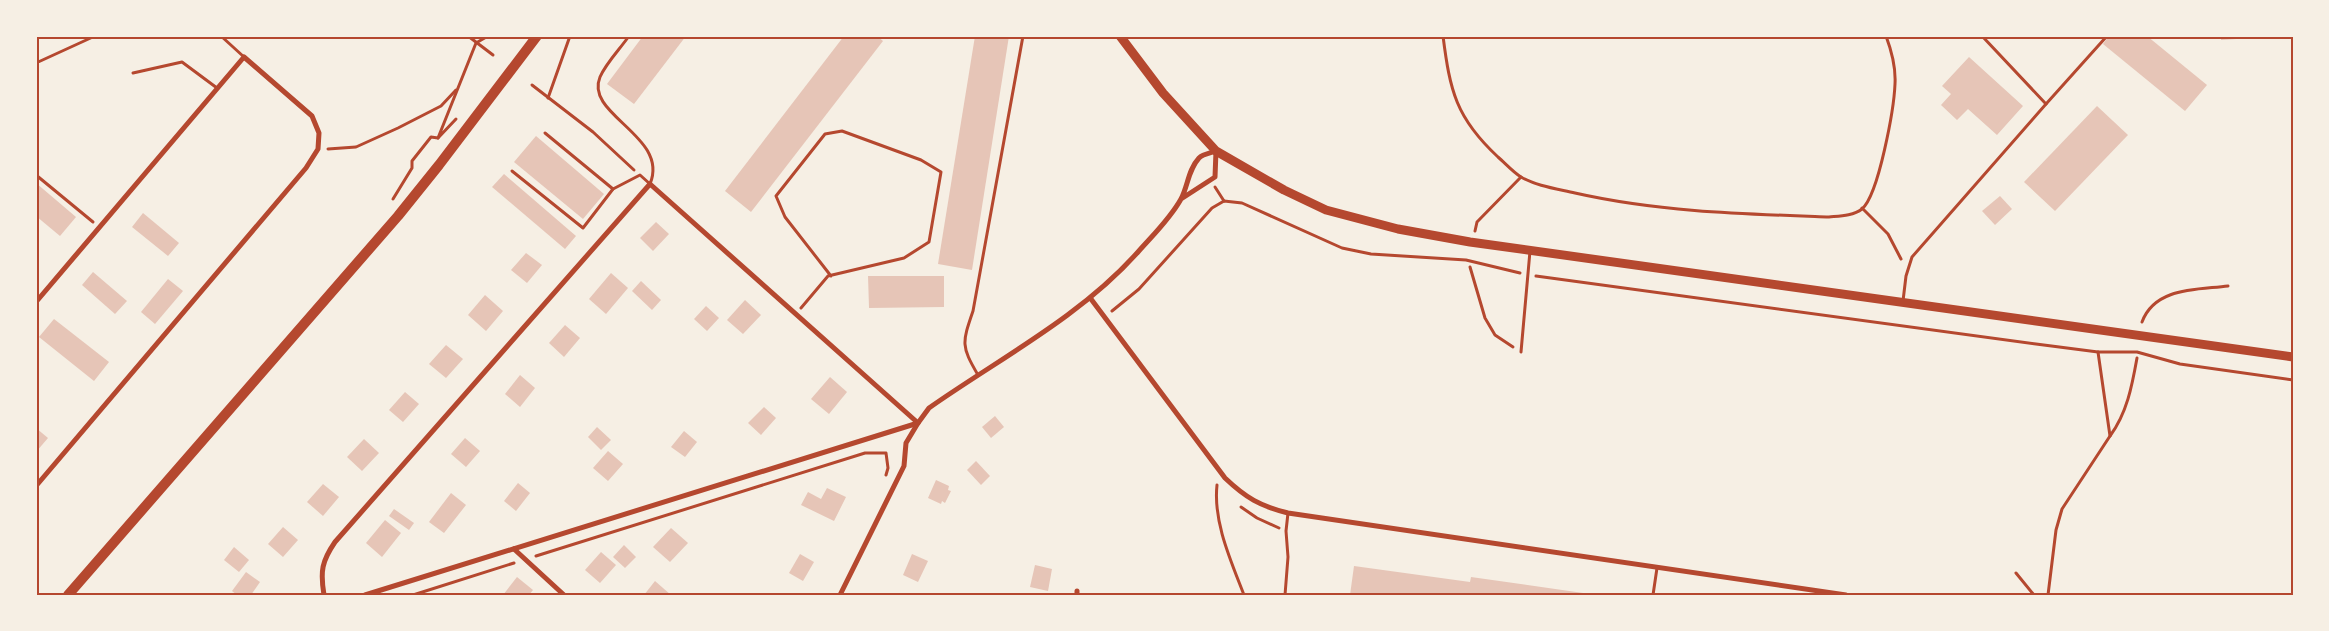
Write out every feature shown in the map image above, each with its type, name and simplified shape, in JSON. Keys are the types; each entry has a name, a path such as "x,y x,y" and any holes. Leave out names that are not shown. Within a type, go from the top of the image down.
{"main road":[{"path":"68,595 398,216 439,165 536,36"}],"street":[{"path":"1120,36 1163,93 1216,151 1284,190 1326,210 1398,229 1530,250 2293,357"},
{"path":"36,302 244,57 312,116 319,133 318,150 306,168 36,486"},
{"path":"1181,199 1215,177 1216,151"},
{"path":"840,595 904,466 906,443 929,408 1091,299 1123,269 1165,221 1181,199 1191,170 1200,157 1216,151"},
{"path":"324,595 322,582 324,558 335,542 650,184 918,423"},
{"path":"1091,299 1219,470 1245,497 1269,508 1288,514 1846,595"},
{"path":"365,595 918,423"},
{"path":"514,548 564,595"}],"lane":[{"path":"221,36 244,57"},
{"path":"512,171 583,228 613,189 640,175 650,184 654,174 649,153 601,100 598,87 600,77 629,36"},
{"path":"978,375 965,351 964,343 973,311 1023,36"},
{"path":"1982,36 2046,104"},
{"path":"1903,302 1906,276 1912,257 2106,36"},
{"path":"133,73 182,62 217,89"},
{"path":"544,133 613,189"},
{"path":"1521,352 1530,250"},
{"path":"1285,595 1288,556 1286,531 1288,514"},
{"path":"1653,595 1657,568"}],"path":[{"path":"36,63 95,36"},
{"path":"468,36 493,55"},
{"path":"456,118 438,138 476,43 488,36"},
{"path":"548,98 570,36"},
{"path":"1443,36 1448,70 1463,118 1479,139 1520,177 1544,185 1620,202 1704,212 1829,217 1847,215 1862,208 1876,181 1881,165 1895,84 1892,54 1886,36"},
{"path":"532,85 593,132 640,175"},
{"path":"318,150 356,147 441,106 458,88"},
{"path":"796,314 831,276 904,258 929,242 941,172 921,160 842,130 826,134 776,196 785,217 831,276"},
{"path":"36,176 100,227"},
{"path":"1475,232 1477,222 1520,177"},
{"path":"1209,182 1215,187 1224,201"},
{"path":"1106,318 1139,289 1212,208 1224,201 1231,200 1250,206 1342,248 1371,254 1466,260 1529,274 2098,352 2137,352 2180,364 2293,380"},
{"path":"1862,208 1888,234 1899,253 1906,276"},
{"path":"1470,267 1478,298 1495,335 1521,352"},
{"path":"2142,322 2146,311 2153,302 2166,295 2228,286"},
{"path":"2098,352 2110,436"},
{"path":"2048,595 2056,530 2062,508 2117,426 2126,404 2137,358"},
{"path":"413,595 865,453 886,453 888,468 885,479"},
{"path":"1219,470 1216,499 1227,549 1244,595"},
{"path":"2016,573 2034,595"}],"building":[{"path":"643,36 686,36 634,104 607,84"},
{"path":"844,36 877,36 883,41 751,212 725,191"},
{"path":"975,36 1009,36 972,270 938,264"},
{"path":"2109,36 2147,36 2207,85 2185,111 2103,44"},
{"path":"2221,36 2252,36 2252,38 2221,40"},
{"path":"1969,57 2023,106 1997,135 1968,109 1957,120 1941,105 1951,94 1942,86"},
{"path":"2097,106 2128,135 2055,211 2024,182"},
{"path":"536,136 604,194 583,219 514,162"},
{"path":"504,174 576,236 565,249 492,187"},
{"path":"36,183 76,217 60,236 36,216"},
{"path":"2000,196 2012,209 1995,225 1982,211"},
{"path":"143,213 179,243 168,256 132,227"},
{"path":"656,222 669,234 653,251 640,238"},
{"path":"526,253 542,265 527,283 511,270"},
{"path":"93,272 127,301 115,314 82,285"},
{"path":"611,273 628,288 606,314 589,299"},
{"path":"868,276 944,276 944,307 869,308"},
{"path":"168,279 183,291 155,324 141,312"},
{"path":"641,281 661,300 652,310 632,291"},
{"path":"485,295 503,311 486,331 468,315"},
{"path":"745,300 761,315 743,334 727,320"},
{"path":"706,306 719,318 707,331 694,319"},
{"path":"54,319 109,362 94,381 39,337"},
{"path":"565,325 580,338 564,357 549,343"},
{"path":"446,345 463,359 446,378 429,364"},
{"path":"520,375 535,388 520,407 505,394"},
{"path":"830,377 847,392 829,414 811,399"},
{"path":"405,392 419,404 403,422 389,410"},
{"path":"764,407 776,418 761,435 748,423"},
{"path":"995,416 1004,427 991,438 982,427"},
{"path":"597,427 611,440 601,450 588,437"},
{"path":"36,428 48,438 36,452"},
{"path":"684,431 697,442 685,457 671,447"},
{"path":"465,438 480,451 466,467 451,454"},
{"path":"364,439 379,453 362,471 347,457"},
{"path":"608,451 623,464 608,481 593,468"},
{"path":"976,461 990,476 981,485 967,470"},
{"path":"936,480 949,486 948,490 951,491 945,503 942,501 941,504 928,498"},
{"path":"518,483 530,493 516,511 504,501"},
{"path":"323,484 339,497 323,516 307,502"},
{"path":"827,488 846,497 834,521 801,505 808,492 821,499"},
{"path":"451,493 466,505 444,533 429,522"},
{"path":"394,509 414,523 409,530 389,516"},
{"path":"385,520 401,533 382,557 366,543"},
{"path":"283,527 298,540 283,557 268,544"},
{"path":"671,528 688,543 670,562 653,547"},
{"path":"624,545 636,557 625,568 613,557"},
{"path":"234,547 249,560 239,572 224,560"},
{"path":"601,552 616,565 600,583 585,570"},
{"path":"800,554 814,562 803,581 789,573"},
{"path":"912,554 928,561 918,582 903,575"},
{"path":"1035,565 1052,569 1048,591 1030,587"},
{"path":"1354,566 1470,582 1471,577 1597,595 1350,595"},
{"path":"246,572 260,582 251,595 237,595 232,591"},
{"path":"517,577 533,590 529,595 503,595"},
{"path":"655,581 671,595 644,595"}]}
